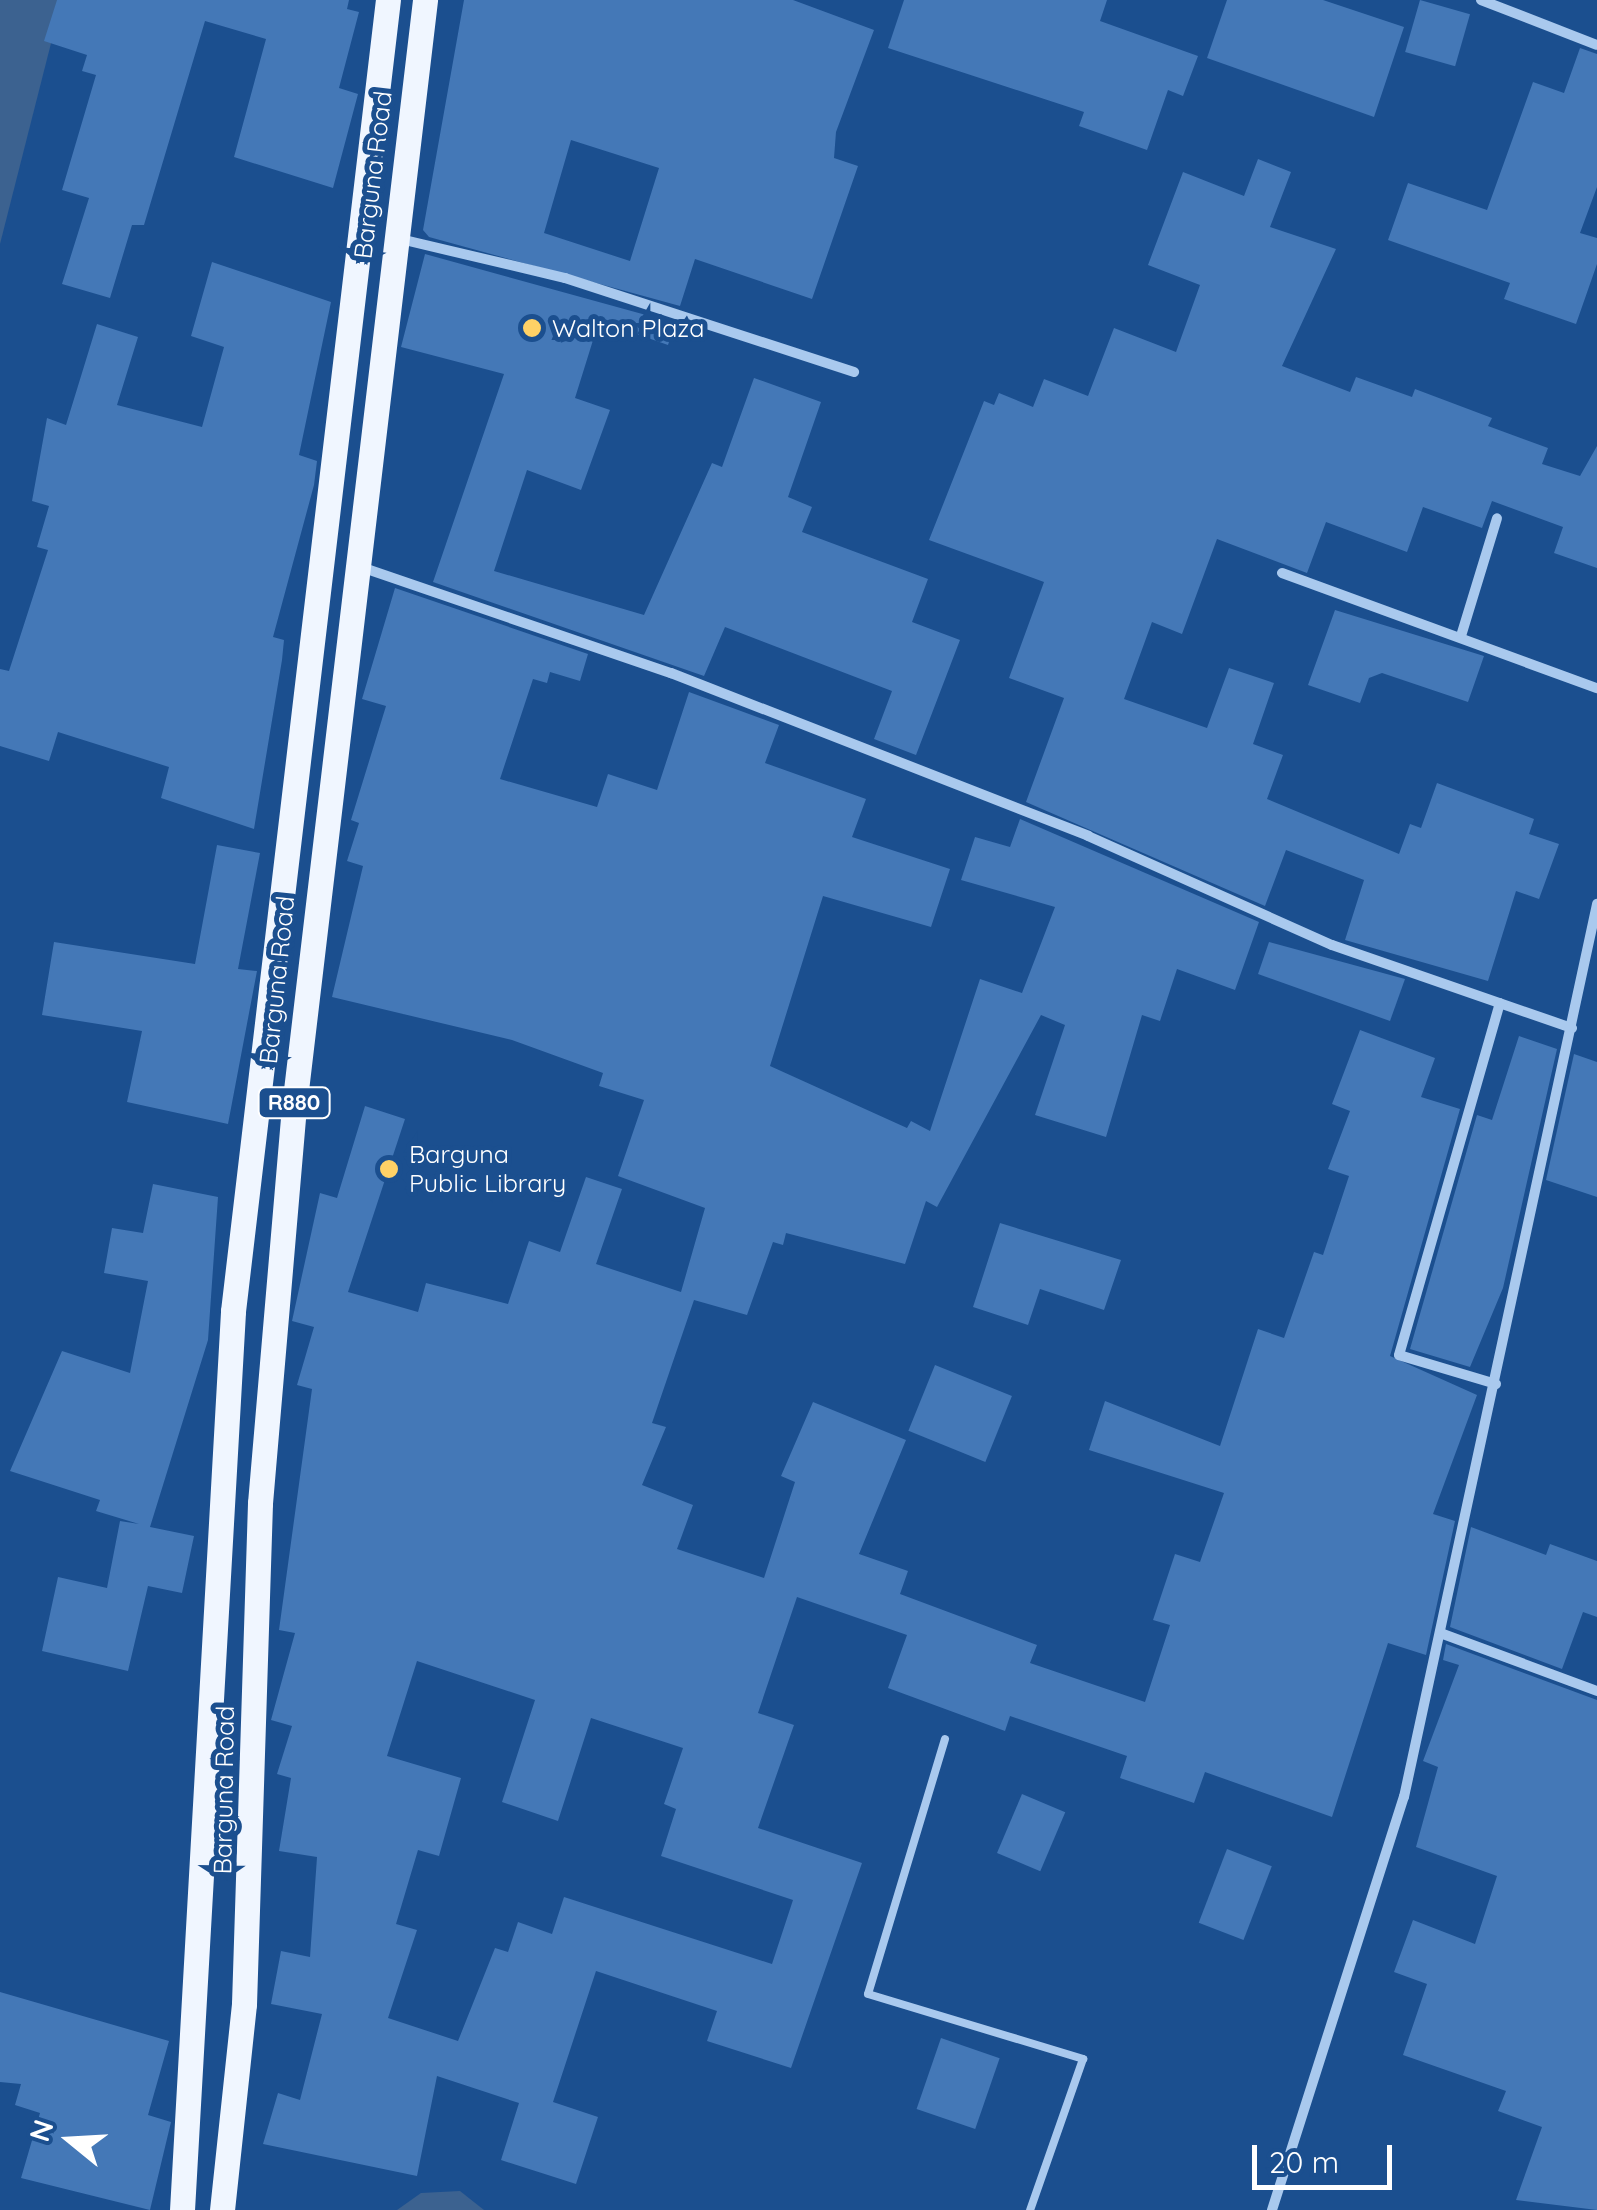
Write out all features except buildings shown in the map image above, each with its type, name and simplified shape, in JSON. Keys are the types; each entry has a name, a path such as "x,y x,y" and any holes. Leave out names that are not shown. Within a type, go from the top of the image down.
{"main road":[{"name":"Barguna Road","path":"182,2210 233,1311 388,0"},
{"name":"Barguna Road","path":"222,2210 252,1886 260,1503 353,564 425,0"}],"street":[{"path":"1481,0 1597,45"},
{"path":"395,238 565,278 854,372"},
{"path":"1461,636 1498,518"},
{"path":"353,564 671,673 1088,836 1332,944 1572,1028"},
{"path":"1282,573 1597,688"},
{"path":"1272,2210 1404,1797 1443,1634 1597,904"},
{"path":"1496,1384 1399,1355 1500,1003"},
{"path":"1443,1634 1597,1692"}],"lane":[{"path":"945,1739 868,1994 1083,2059 1030,2210"}],"water":[{"path":"0,0 62,0 0,244"},
{"path":"460,2191 484,2210 397,2210 421,2193"}],"place":[{"name":"Walton Plaza","path":"532,328"},
{"name":"Barguna Public Library","path":"389,1169"}]}
